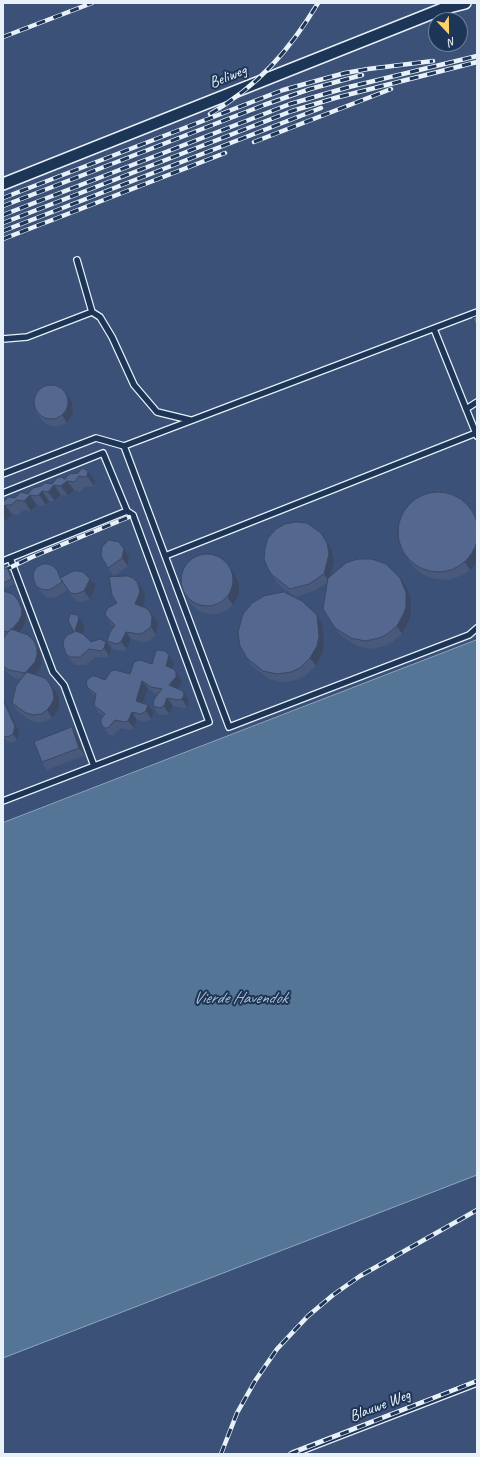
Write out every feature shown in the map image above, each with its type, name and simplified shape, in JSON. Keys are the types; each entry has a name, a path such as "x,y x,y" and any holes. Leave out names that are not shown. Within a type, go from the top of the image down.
{"street":[{"name":"Beliweg","path":"3,184 438,11 465,3"}],"lane":[{"path":"77,260 92,312 100,317 112,336 134,385 157,412 190,420"},
{"path":"3,338 27,337 92,312"},
{"path":"3,474 96,438 124,446 477,312"},
{"path":"165,556 476,435 434,329"},
{"path":"466,409 477,402"},
{"path":"124,446 228,727 469,635 477,628"},
{"path":"3,493 103,453 126,512"},
{"path":"3,561 126,512 133,515 209,722 3,801"},
{"path":"10,558 53,672 64,685 94,766"},
{"name":"Blauwe Weg","path":"293,1454 477,1383"}],"shaded area":[{"path":"3,3 477,3 477,640 3,823"},
{"path":"477,1175 477,1454 3,1454 3,1358"}],"water":[{"name":"Vierde Havendok","path":"477,640 477,1175 3,1358 3,823"}],"building":[{"path":"477,317 477,330 473,318"},
{"path":"48,385 54,385 63,390 67,396 67,408 63,414 54,419 48,419 39,414 34,405 34,399 39,390"},
{"path":"82,468 88,471 87,476 79,476 74,482 67,481 61,486 54,485 48,492 42,491 36,496 30,495 24,501 17,500 11,505 5,505 3,507 3,502 9,497 15,498 21,492 28,494 33,488 41,486 45,483 52,484 57,478 61,477 65,479 69,474 78,473"},
{"path":"430,492 446,492 467,503 478,524 478,540 467,561 446,572 430,572 416,566 409,561 404,554 398,540 398,524 404,510 409,503 416,498"},
{"path":"296,522 307,523 321,533 327,543 329,554 324,574 309,584 290,589 272,575 264,559 268,538 276,529 285,524"},
{"path":"109,540 119,542 124,549 122,558 108,568 101,556 102,547"},
{"path":"202,554 212,554 226,561 233,575 233,585 226,599 212,606 202,606 192,602 185,595 181,585 181,575 185,565 192,558"},
{"path":"358,559 372,559 386,564 400,578 406,592 406,606 397,626 386,635 365,641 351,638 335,628 323,609 328,578 346,563"},
{"path":"43,564 53,566 57,570 60,578 73,571 78,571 83,572 90,579 84,591 76,594 71,593 68,590 61,579 62,582 51,589 41,589 36,586 33,577 34,571 37,567"},
{"path":"7,568 12,579 3,583 3,569"},
{"path":"128,576 137,582 140,592 135,604 146,608 150,612 152,617 151,627 143,633 138,634 126,632 121,642 116,644 107,641 110,632 115,625 105,613 108,608 117,603 112,595 109,577"},
{"path":"3,591 13,594 18,600 22,614 19,621 8,632 3,631"},
{"path":"284,592 302,601 317,615 319,636 317,646 310,658 300,668 291,672 277,674 263,671 247,658 240,646 238,632 243,614 252,603 264,596"},
{"path":"72,614 77,615 79,618 75,631 83,634 91,642 100,639 106,642 101,651 89,649 80,657 70,657 66,654 63,645 64,639 67,635 74,632 68,620"},
{"path":"11,629 28,635 34,641 37,648 35,662 25,673 9,670 3,666 3,639"},
{"path":"156,651 165,651 169,655 166,666 174,669 176,672 176,677 169,685 183,691 184,695 182,699 178,700 167,698 164,706 160,708 153,706 154,699 162,689 151,687 142,681 136,701 148,705 146,711 141,714 132,712 128,721 124,722 115,720 108,728 104,728 101,724 101,719 105,714 94,705 96,694 88,688 86,683 87,680 92,676 95,676 105,680 111,671 115,670 130,674 134,662 140,660 152,664"},
{"path":"27,672 45,678 53,691 54,698 51,705 41,714 33,715 26,713 12,703 16,686"},
{"path":"3,700 15,726 13,734 8,737 3,736"},
{"path":"72,727 79,748 42,762 34,742"}],"railway":[{"path":"3,37 92,3"},
{"path":"210,114 228,103 272,66 296,37 318,3"},
{"path":"3,215 290,104 349,87 477,56"},
{"path":"3,198 283,90 345,73 433,61"},
{"path":"3,223 292,111 335,98 477,62"},
{"path":"3,206 264,105 310,89 362,75"},
{"path":"254,142 391,89"},
{"path":"3,231 321,108"},
{"path":"3,239 225,153"},
{"path":"3,571 32,557 129,517"},
{"path":"221,1454 237,1413 255,1381 277,1349 308,1316 333,1295 360,1276 477,1210"},
{"path":"290,1454 477,1381"}]}
